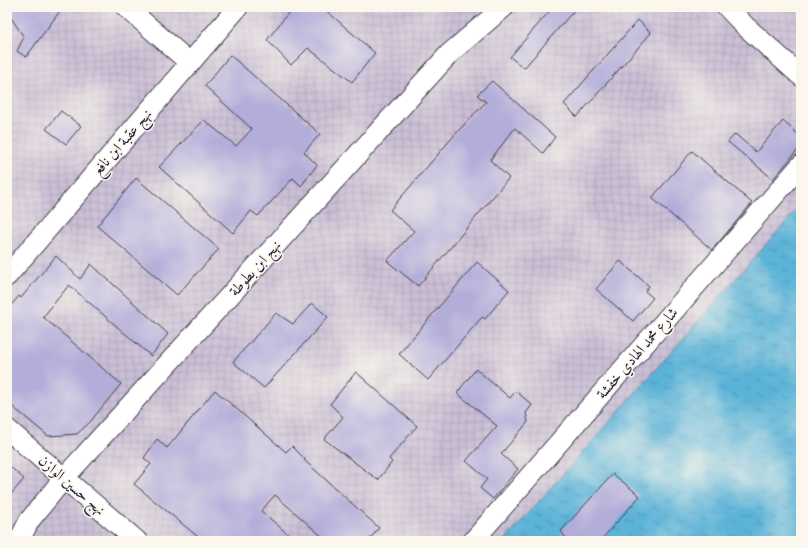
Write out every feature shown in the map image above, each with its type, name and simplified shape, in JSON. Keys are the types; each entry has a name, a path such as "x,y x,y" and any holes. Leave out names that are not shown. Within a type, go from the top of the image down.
{"street":[{"path":"126,7 190,63"},
{"name":"نهج عقبة ابن نافع","path":"7,276 238,7"},
{"name":"نهج ابن بطوطة","path":"18,541 29,521 64,478 450,53 504,7"},
{"path":"727,7 744,26 801,76"},
{"name":"شارع محمد الهادي خفشة","path":"473,541 801,165"},
{"name":"نهج حسين الوازن","path":"7,428 137,541"}],"shaded area":[{"path":"7,7 691,7 698,14 707,7 801,7 801,205 506,541 7,541"}],"water":[{"path":"801,205 801,541 505,540"}],"building":[{"path":"7,7 63,7 26,57 17,51 24,37 7,12"},
{"path":"293,7 322,7 375,53 352,82 308,48 291,65 267,40"},
{"path":"553,7 577,7 524,68 510,57"},
{"path":"638,20 651,33 577,117 564,104"},
{"path":"230,55 320,134 304,152 317,165 301,186 293,178 258,216 251,211 233,233 159,167 204,120 236,146 252,129 205,86"},
{"path":"492,81 555,137 543,153 515,128 490,160 509,178 418,286 387,261 414,231 390,210 458,131 486,102 477,95"},
{"path":"61,111 81,126 66,144 46,129"},
{"path":"783,121 801,137 801,146 773,179 728,142 735,134 756,152"},
{"path":"692,151 752,203 712,250 652,198"},
{"path":"136,178 219,249 177,295 97,226"},
{"path":"56,256 80,279 91,264 168,334 151,356 69,285 43,317 121,384 90,422 77,434 48,436 7,402 7,310 19,296 21,298"},
{"path":"620,261 649,286 645,291 653,298 633,321 596,289"},
{"path":"477,262 509,290 485,319 482,317 428,380 399,354"},
{"path":"312,303 328,317 264,388 233,362 276,313 293,324"},
{"path":"476,369 510,398 516,391 532,405 526,413 528,422 501,454 518,469 493,499 480,488 487,479 466,461 497,426 457,393"},
{"path":"356,372 417,426 389,459 392,462 378,480 324,439 343,417 330,404"},
{"path":"215,390 286,452 292,446 305,459 304,460 379,528 368,541 327,541 275,495 261,511 296,541 203,541 134,484 151,464 144,458 157,439 167,448"},
{"path":"7,464 24,479 7,499"},
{"path":"613,474 640,496 600,541 570,541 561,531"}]}
